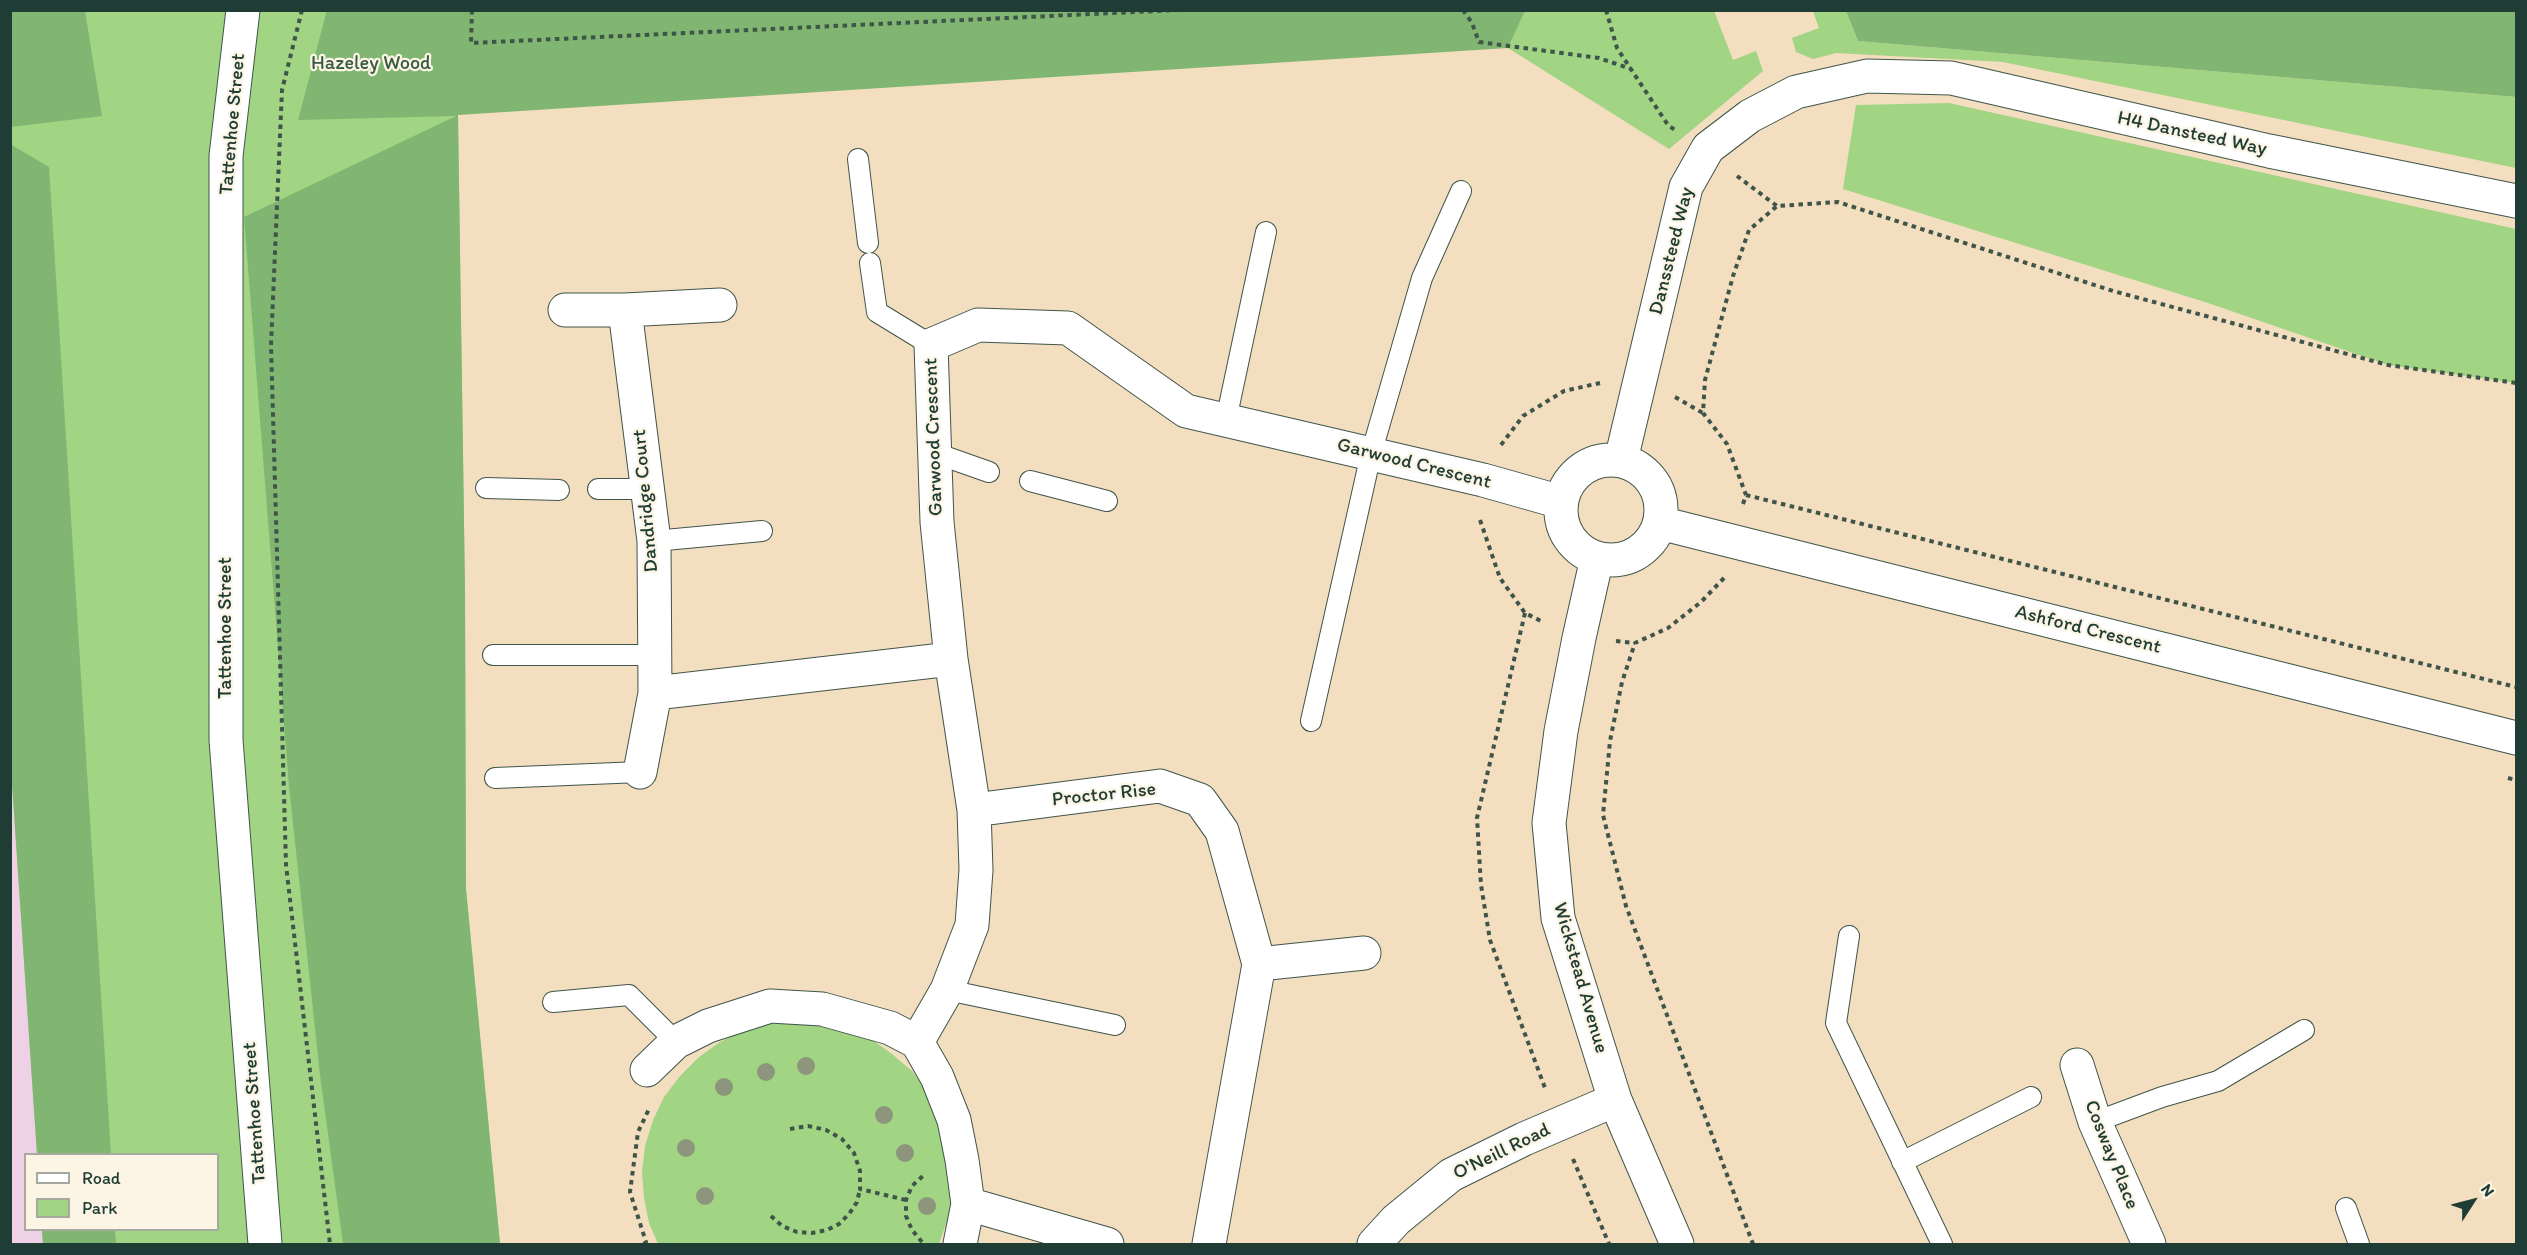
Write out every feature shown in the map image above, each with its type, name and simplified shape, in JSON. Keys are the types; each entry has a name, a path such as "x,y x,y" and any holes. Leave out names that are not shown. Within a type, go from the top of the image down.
{"street":[{"name":"Tattenhoe Street","path":"243,10 226,156 226,740 265,1245"},
{"name":"Danssteed Way","path":"1621,460 1686,187 1708,148 1750,116 1796,92 1867,76"},
{"name":"H4 Dansteed Way","path":"1867,76 1951,78 2258,149 2517,201"},
{"path":"565,310 625,310 720,305"},
{"name":"Dandridge Court","path":"625,310 654,542 655,693 640,772"},
{"name":"Garwood Crescent","path":"917,1042 946,990 972,925 976,870 974,810 951,659 937,522 931,345 978,326 1068,328 1186,411 1483,480 1561,502"},
{"path":"1604,459 1621,460 1636,466 1649,476 1658,490 1662,506 1660,523 1648,543 1629,557 1613,560 1597,558 1584,552 1573,543 1561,517 1561,502 1566,487 1582,469 1604,459"},
{"name":"Ashford Crescent","path":"1660,523 2517,738"},
{"name":"Wickstead Avenue","path":"1597,558 1561,731 1549,823 1558,918 1615,1100 1677,1245"},
{"path":"655,693 951,659"},
{"name":"Proctor Rise","path":"974,810 1160,786 1200,800 1222,831 1259,964 1209,1245"},
{"path":"1259,964 1364,952"},
{"path":"647,1070 676,1042 708,1026 771,1006 822,1009 890,1028 917,1042 937,1077 954,1120 968,1204 960,1245"},
{"name":"Cosway Place","path":"2076,1065 2095,1122 2149,1245"},
{"name":"O'Neill Road","path":"1374,1245 1396,1220 1451,1175 1524,1139 1615,1100"},
{"path":"968,1204 1093,1243"}],"lane":[{"path":"858,159 868,243"},
{"path":"1311,721 1371,454 1422,278 1461,191"},
{"path":"1226,420 1266,232"},
{"path":"870,263 877,312 931,345"},
{"path":"934,453 989,472"},
{"path":"1030,481 1107,501"},
{"path":"486,488 559,490"},
{"path":"598,489 648,489"},
{"path":"654,542 762,531"},
{"path":"493,655 655,655"},
{"path":"495,778 640,772"},
{"path":"1848,936 1836,1023 1942,1245"},
{"path":"946,990 1115,1024"},
{"path":"553,1002 628,995 676,1042"},
{"path":"2095,1122 2162,1097 2218,1081 2304,1030"},
{"path":"1902,1162 2031,1097"},
{"path":"2346,1208 2359,1245"}],"path":[{"path":"302,10 282,90 271,345 286,866 330,1245"},
{"path":"471,10 471,43 1178,10"},
{"path":"1463,10 1472,23 1479,42 1599,58 1631,69"},
{"path":"1606,10 1617,48 1668,125 1777,206"},
{"path":"1753,1245 1626,906 1603,814 1610,741 1622,682 1635,643 1668,628 1701,602 1726,576 1746,495 1727,444 1703,413 1705,380 1732,276 1749,230 1777,206 1838,202 2113,291 2388,365 2517,383"},
{"path":"1746,495 2517,687"},
{"path":"644,1245 646,1242 630,1192 638,1132 661,1083 647,1070"},
{"path":"771,1216 782,1226 797,1232 812,1233 827,1230 839,1224 849,1214 857,1202 860,1189 860,1171 854,1153 842,1139 826,1130 808,1126 790,1129"},
{"path":"926,1245 912,1230 906,1216 906,1200 912,1186 922,1175 936,1168 963,1166"},
{"path":"860,1189 906,1200"}],"shaded area":[{"path":"10,553 42,1153 24,1153 24,1231 46,1231 46,1244 11,1244"}],"green space":[{"name":"Hazeley Wood","path":"327,10 1525,11 1508,48 458,115 465,591 466,889 500,1244 343,1244 320,1075 289,786 244,217 456,116 298,120"},
{"name":"Hazeley Wood","path":"10,11 332,11 458,115 465,591 466,889 500,1244 43,1244 42,1231 219,1231 219,1153 37,1153 10,754"},
{"path":"10,11 85,11 102,116 11,127"},
{"path":"1525,11 1714,11 1733,60 1756,51 1763,71 1669,149 1508,48"},
{"path":"1813,11 1846,11 1858,41 2516,97 2516,168 2003,62 1836,53 1813,59 1796,52 1792,38 1819,28"},
{"path":"1846,11 2516,11 2516,97 1858,41"},
{"path":"1949,103 2516,229 2516,383 2388,365 2208,303 1843,189 1856,105"},
{"path":"10,144 49,167 111,1153 37,1153 10,754"},
{"path":"795,1021 821,1023 871,1039 912,1071 928,1092 940,1115 953,1188 951,1209 939,1244 658,1244 649,1223 642,1172 645,1146 653,1120 664,1097 699,1057 720,1042 743,1031 769,1024"},
{"path":"42,1231 115,1231 116,1244 43,1244"}]}
